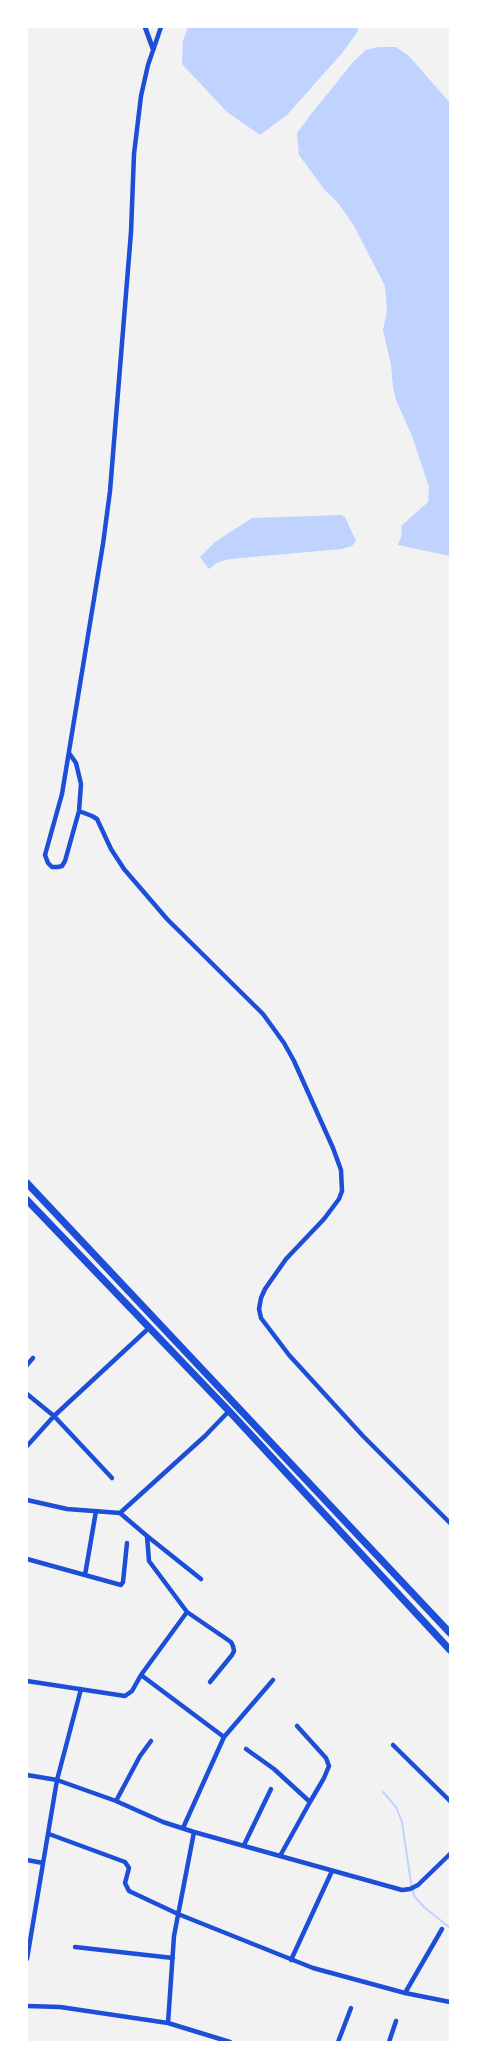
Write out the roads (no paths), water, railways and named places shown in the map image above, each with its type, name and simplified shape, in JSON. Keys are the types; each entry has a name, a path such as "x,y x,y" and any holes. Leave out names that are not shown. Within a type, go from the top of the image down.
{"highway":[{"path":"27,1183 450,1633"},
{"path":"27,1200 229,1411 450,1650"},
{"path":"83,1259 91,1249"}],"street":[{"path":"145,27 153,49"},
{"path":"69,753 76,763 81,784 79,811 65,861 62,866 52,867 45,855 62,794 79,687 93,615 110,491 141,96 161,27"},
{"path":"79,811 97,819 123,869 167,919 262,1014 284,1043 294,1061 333,1148 341,1170 342,1191 329,1212 286,1259 265,1289 259,1309 261,1318 289,1355 342,1413 450,1523"},
{"path":"27,1446 29,1439 150,1327"},
{"path":"27,1365 33,1358"},
{"path":"27,1394 54,1416 112,1478"},
{"path":"120,1513 205,1436 229,1411"},
{"path":"27,1500 68,1509 120,1513 201,1579"},
{"path":"85,1575 96,1511"},
{"path":"147,1536 149,1561 187,1612 231,1642 233,1646 232,1655 210,1682"},
{"path":"27,1559 120,1585 123,1584 127,1543"},
{"path":"27,1681 125,1696 132,1691 187,1612"},
{"path":"141,1675 224,1737"},
{"path":"183,1828 224,1737 273,1680"},
{"path":"27,1957 29,1924 49,1834 57,1780 81,1689"},
{"path":"280,1856 329,1766 326,1758 297,1726"},
{"path":"116,1801 140,1756 151,1741"},
{"path":"393,1745 450,1801"},
{"path":"246,1749 274,1769 310,1802"},
{"path":"27,1775 57,1780 194,1832 402,1890 410,1889 418,1884 450,1854"},
{"path":"243,1845 271,1789"},
{"path":"168,2023 178,1914 194,1832"},
{"path":"49,1834 125,1862 129,1868 125,1883 129,1891 178,1914 313,1968 405,1993 450,2002"},
{"path":"27,1860 43,1863"},
{"path":"291,1960 332,1871"},
{"path":"405,1993 442,1929"},
{"path":"75,1947 173,1958"},
{"path":"27,2006 60,2007 168,2023 230,2042"},
{"path":"338,2042 351,2008"},
{"path":"389,2042 396,2021"}],"water":[{"path":"188,27 358,27 358,31 343,52 287,115 260,135 227,112 182,64 183,41"},
{"path":"396,47 409,56 450,103 450,556 398,545 402,534 401,526 428,502 429,487 393,387 391,365 383,330 387,310 385,286 354,226 299,155 297,133 354,61 366,50"},
{"path":"341,515 345,517 356,541 352,546 342,549 230,559 218,562 209,569 200,557 215,542 252,518"}],"waterway":[{"path":"383,1792 396,1807 402,1822 414,1896 450,1928"}]}
